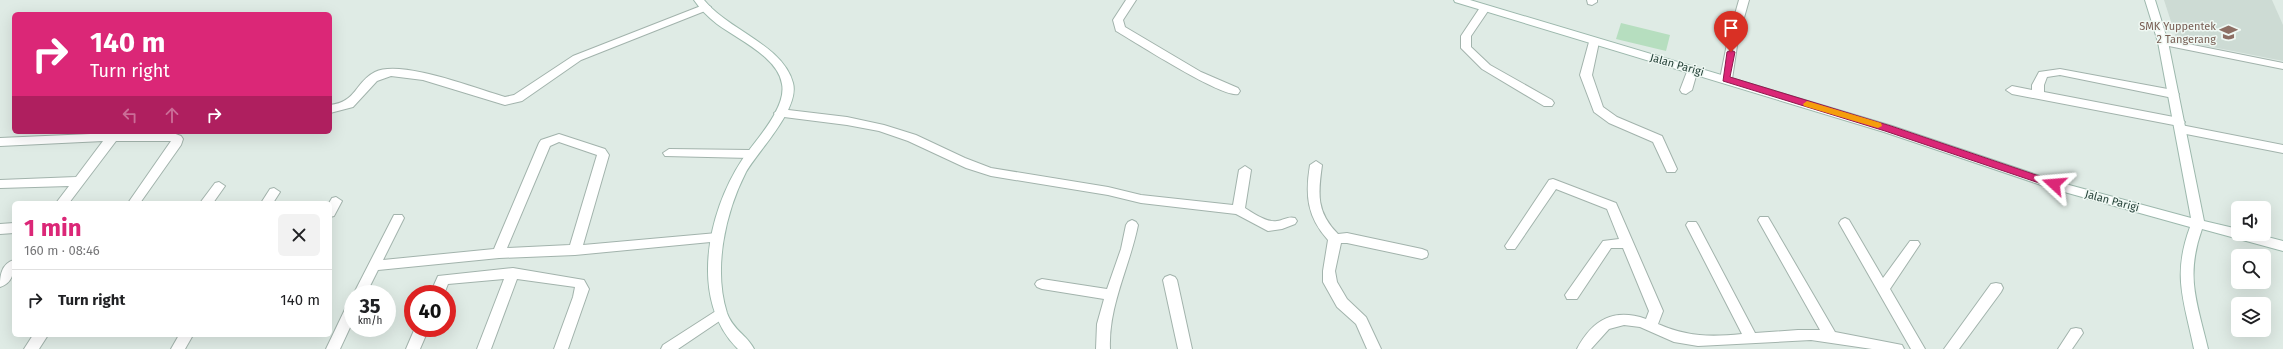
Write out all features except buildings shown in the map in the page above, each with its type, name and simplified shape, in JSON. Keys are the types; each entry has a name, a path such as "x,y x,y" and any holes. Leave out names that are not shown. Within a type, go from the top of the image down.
{"street":[{"path":"1131,0 1118,20 1117,24 1120,29 1197,74 1234,91"},
{"name":"Jalan Parigi","path":"1459,0 1594,42 1693,69 1888,128 2115,203 2231,232"},
{"path":"1726,79 1733,39 1744,0"},
{"path":"2150,0 2163,42 2198,223 2188,251 2186,266 2187,282 2201,349"},
{"path":"332,109 341,109 353,103 374,77 388,72 406,73 468,88 505,101 512,101 577,58 702,4 717,19 769,56 779,66 788,85 786,98 780,113 750,154 739,174 718,238 715,273 719,314 729,330 747,349"},
{"path":"1485,8 1466,36 1466,48 1486,66 1548,103"},
{"path":"1594,42 1586,75 1598,109 1607,117 1657,138 1665,152 1671,169"},
{"path":"2163,42 2283,66"},
{"path":"1686,90 1693,69"},
{"path":"2038,94 2038,85 2043,74 2060,72 2173,94"},
{"path":"2012,90 2038,94 2283,149"},
{"path":"780,113 869,125 911,138 976,168 991,172 1108,191 1141,199 1238,210 1268,226 1283,225 1291,221"},
{"path":"0,142 113,137 177,139 177,142 135,201"},
{"path":"64,201 113,137"},
{"path":"499,253 544,143 559,138 601,152 603,155 575,250"},
{"path":"668,153 750,154"},
{"path":"1316,164 1312,202 1318,222 1335,239 1348,238 1422,254"},
{"path":"1238,210 1245,170"},
{"path":"0,184 79,181"},
{"path":"1511,246 1553,183 1612,206 1656,311 1651,325"},
{"path":"208,201 219,186"},
{"path":"268,201 274,192"},
{"path":"332,209 336,201"},
{"path":"364,285 398,218"},
{"path":"1764,220 1830,335"},
{"path":"1845,223 1918,349"},
{"path":"1102,349 1107,310 1126,252 1132,224"},
{"path":"1692,225 1751,339"},
{"path":"0,229 12,228"},
{"path":"373,266 499,253 575,250 718,238"},
{"path":"1335,239 1329,271 1330,282 1342,303 1361,321 1374,349"},
{"name":"Jalan Parigi","path":"2264,241 2283,246"},
{"path":"1572,295 1607,244 1627,243"},
{"path":"1883,288 1914,244"},
{"path":"1,280 12,267"},
{"path":"441,285 443,279 513,273 579,283 582,289 580,297 561,349"},
{"path":"484,349 513,273"},
{"path":"1170,280 1185,349"},
{"path":"1042,284 1112,295"},
{"path":"1951,349 1996,288"},
{"path":"668,349 719,314"},
{"path":"1584,349 1599,326 1613,321 1630,319 1651,325 1682,338 1732,341 1797,335 1830,335 1898,349"},
{"path":"333,349 344,326"},
{"path":"2065,349 2076,333"},
{"path":"31,349 40,337"},
{"path":"178,349 185,337"},
{"path":"413,349 418,337"}],"shaded area":[{"name":"SMK Yuppentek 2 Tangerang","path":"2164,0 2272,0 2283,25 2283,61 2177,40"}],"green space":[{"path":"1621,23 1670,35 1666,51 1616,39"}],"slow traffic":[{"path":"1807,104 1878,126"}],"place":[{"name":"SMK Yuppentek 2 Tangerang","path":"2229,32"}],"route":[{"path":"1731,52 1726,79 1888,128 2054,184"}]}
